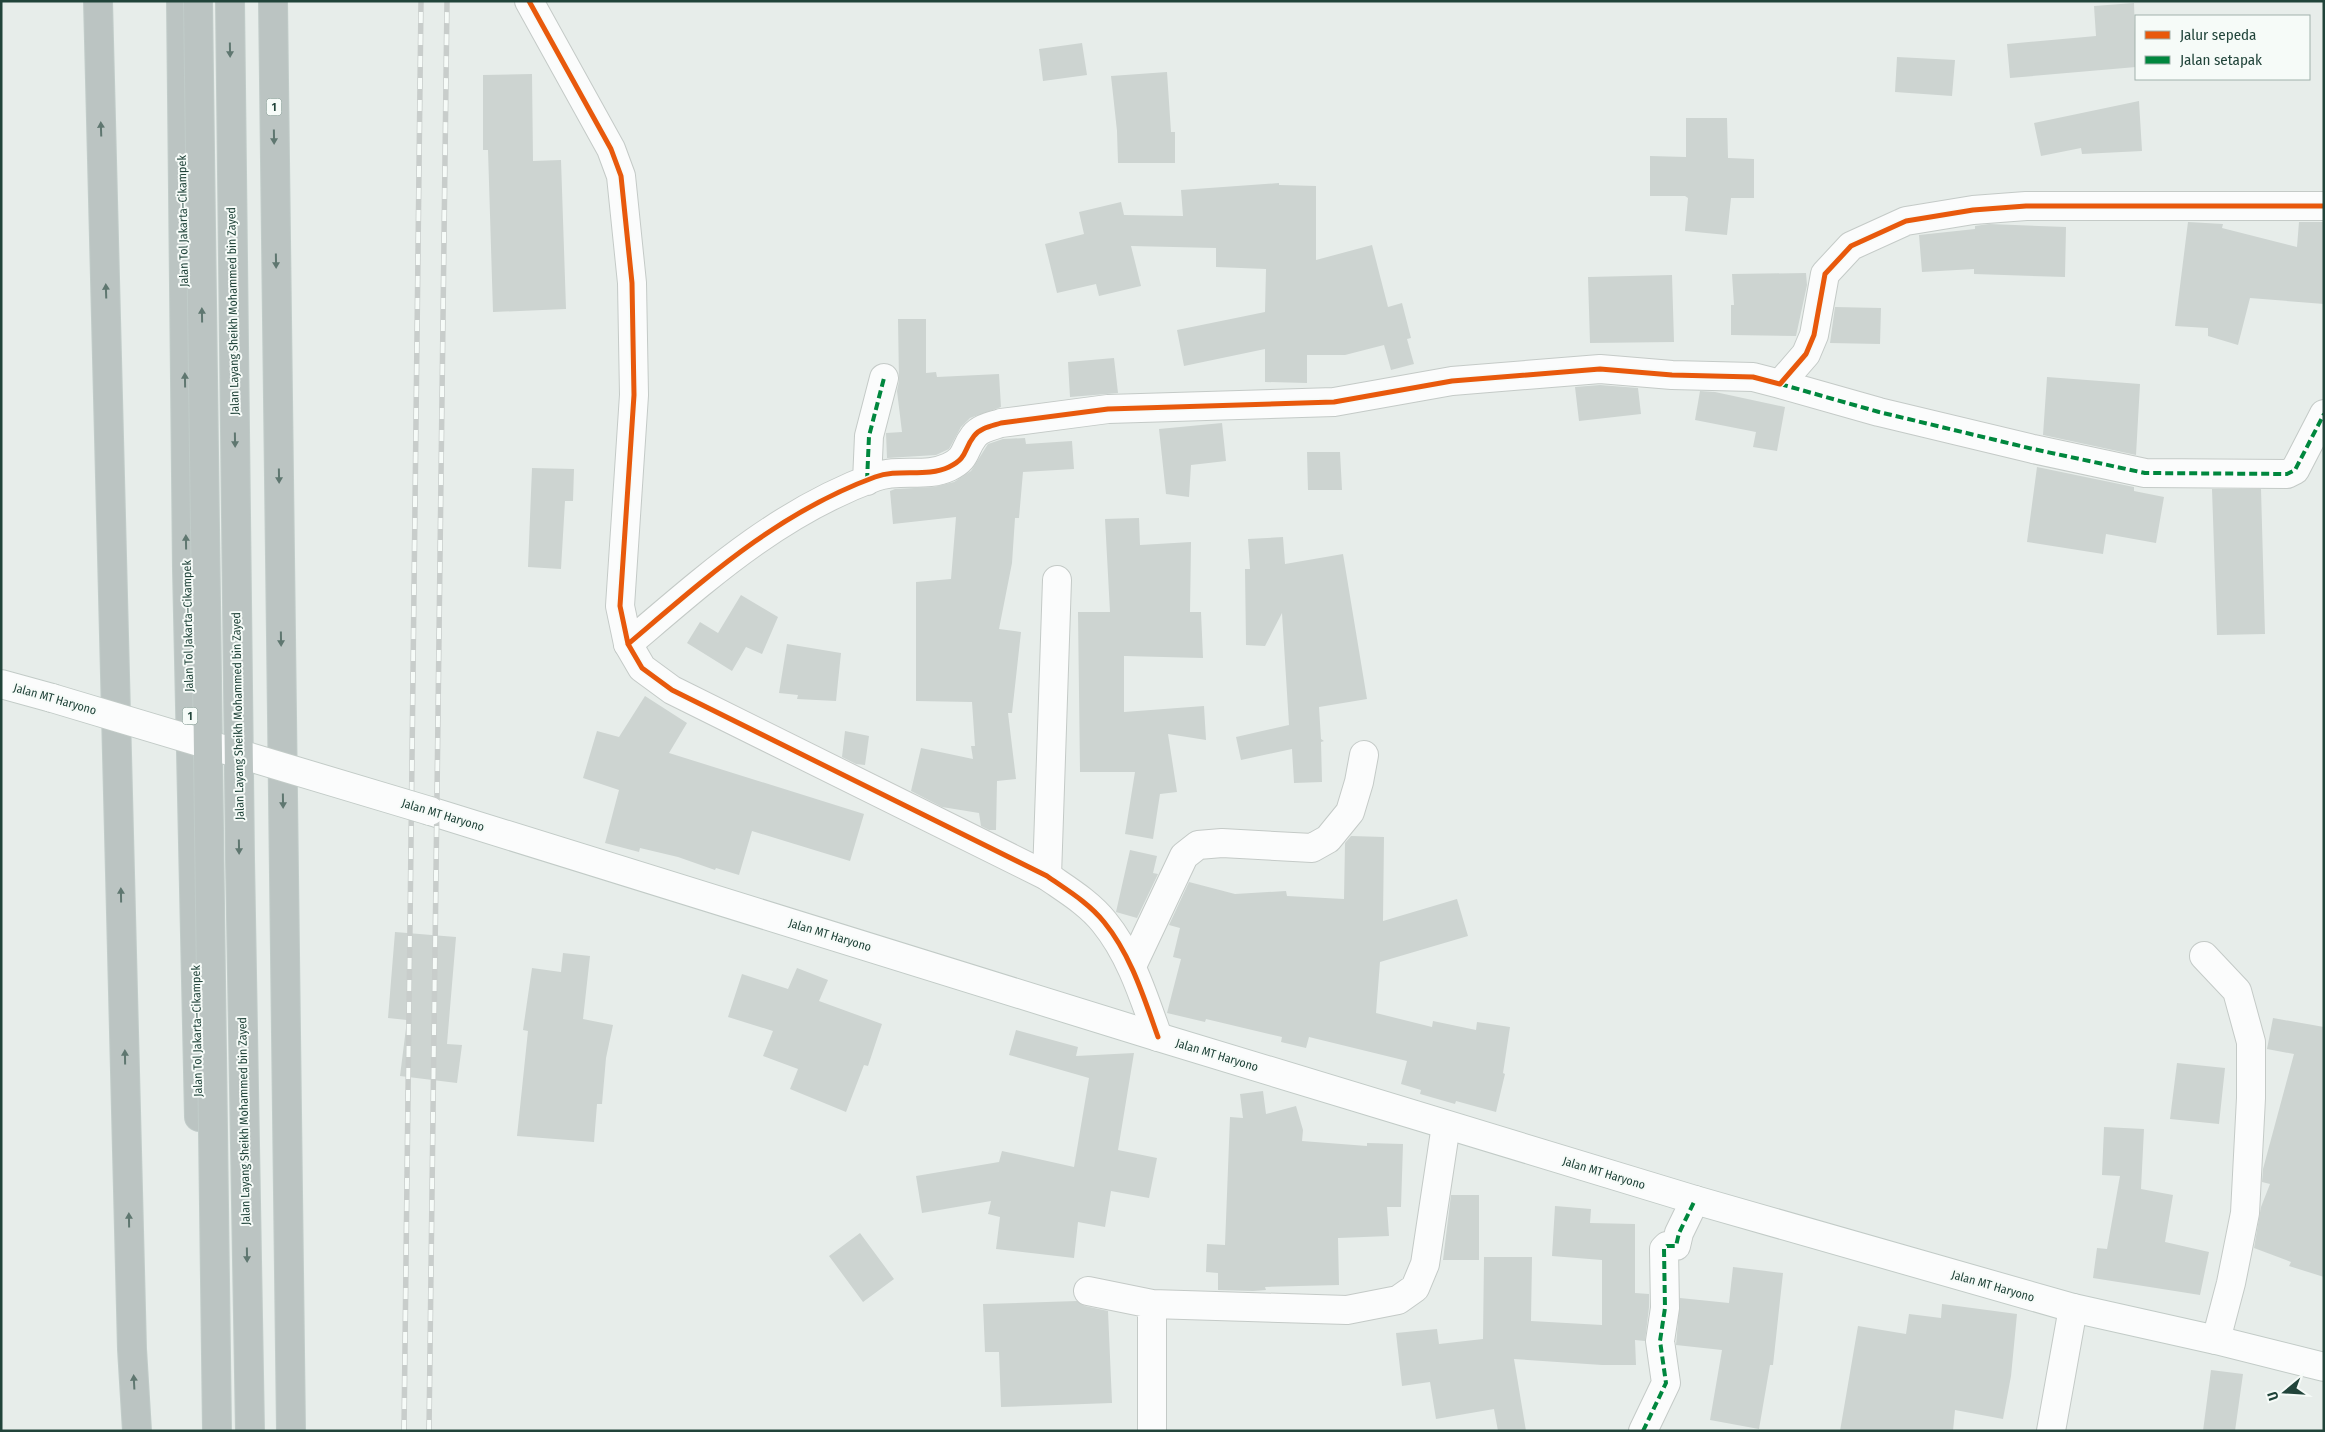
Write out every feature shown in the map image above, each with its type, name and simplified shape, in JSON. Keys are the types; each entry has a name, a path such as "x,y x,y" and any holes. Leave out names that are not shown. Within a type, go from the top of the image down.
{"highway":[{"path":"98,1 132,1349 137,1431"},
{"name":"Jalan Tol Jakarta–Cikampek","path":"181,1 187,569 207,1431"},
{"name":"1","path":"198,1 217,1431"},
{"name":"Jalan Layang Sheikh Mohammed bin Zayed","path":"230,1 240,869 250,1431"},
{"name":"1","path":"273,1 291,1431"}],"street":[{"path":"529,1 611,149 621,176 632,283 634,394 620,606 628,644 642,668 672,690 1047,876 1078,897 1104,922 1132,966 1158,1037"},
{"path":"1780,384 1806,354 1814,335 1825,274 1851,246 1906,221 1973,210 2026,206 2324,206"},
{"path":"628,644 708,577 770,529 817,502 876,476 898,472 932,472 947,468 962,461 974,436 984,428 1027,418 1108,409 1334,402 1452,381 1600,370 1672,375 1754,377 1878,412 2033,449 2145,473 2287,474 2295,470 2324,414"},
{"path":"866,481 869,436 884,378"},
{"path":"1047,876 1057,580"},
{"name":"Jalan MT Haryono","path":"1,684 430,811 1446,1126 1695,1200 2073,1308 2216,1340 2324,1367"},
{"path":"1132,966 1184,856 1198,845 1222,843 1312,848 1328,839 1350,812 1359,782 1364,755"},
{"path":"2204,956 2238,991 2251,1042 2251,1098 2244,1213 2231,1283 2216,1340"},
{"path":"1088,1291 1152,1304 1347,1310 1398,1300 1415,1288 1425,1264 1446,1126"},
{"path":"1642,1431 1666,1383 1660,1341 1665,1308 1664,1249 1676,1246 1679,1233 1695,1200"},
{"path":"1152,1304 1152,1431"},
{"path":"2051,1431 2073,1308"}],"building":[{"path":"2134,3 2135,67 2010,78 2007,44 2096,36 2094,6"},
{"path":"1082,43 1087,75 1043,81 1039,49"},
{"path":"1897,57 1955,60 1952,96 1895,92"},
{"path":"1167,72 1171,132 1175,132 1175,163 1118,163 1117,131 1111,76"},
{"path":"532,74 533,161 561,160 566,309 493,312 488,150 483,150 483,75"},
{"path":"2139,101 2142,151 2082,154 2081,148 2041,156 2034,123"},
{"path":"1686,118 1727,118 1728,158 1754,159 1754,198 1731,198 1727,235 1685,231 1688,198 1685,196 1650,196 1650,156 1686,157"},
{"path":"1279,183 1279,185 1316,186 1316,260 1372,245 1388,307 1402,303 1411,338 1407,339 1414,364 1391,370 1384,345 1345,355 1307,355 1307,383 1265,382 1265,349 1184,366 1177,330 1265,312 1266,269 1216,267 1216,248 1131,246 1141,286 1099,296 1096,284 1057,293 1045,244 1084,234 1079,212 1121,202 1124,215 1183,216 1181,190"},
{"path":"2188,222 2223,224 2222,228 2297,247 2299,222 2324,222 2324,304 2250,298 2238,345 2208,336 2208,328 2175,326"},
{"path":"1989,224 2066,227 2065,277 1974,274 1974,269 1922,272 1919,235 1975,229 1975,226"},
{"path":"1806,273 1807,285 1796,336 1731,335 1731,305 1734,305 1732,274"},
{"path":"1672,275 1674,342 1590,343 1588,277"},
{"path":"1835,307 1881,308 1880,344 1830,343"},
{"path":"898,319 926,319 926,373 936,372 937,377 999,374 1001,407 970,418 961,427 949,449 936,455 887,458 886,433 902,432 897,391 899,381"},
{"path":"1114,358 1118,393 1070,397 1068,362"},
{"path":"2047,377 2140,384 2136,455 2043,435"},
{"path":"1600,385 1638,388 1641,414 1579,421 1575,387"},
{"path":"1700,391 1715,392 1785,407 1777,451 1753,447 1756,432 1695,420"},
{"path":"1222,423 1226,461 1191,465 1189,497 1166,494 1159,429"},
{"path":"1025,438 1026,444 1072,441 1074,469 1023,472 1019,518 1015,518 1012,563 999,629 1021,632 1012,713 1008,713 1016,779 997,781 996,830 989,830 981,826 979,813 942,807 911,791 921,748 973,759 971,746 975,746 972,702 916,701 916,582 951,579 956,517 893,524 890,491 895,489 934,487 954,482 971,471 988,444 1003,439"},
{"path":"1307,452 1340,452 1342,490 1308,490"},
{"path":"2037,467 2134,487 2134,491 2164,497 2156,543 2106,534 2103,554 2027,542"},
{"path":"532,468 574,469 573,501 565,501 561,569 528,567"},
{"path":"2212,489 2261,489 2265,634 2217,635"},
{"path":"1139,518 1140,545 1191,542 1190,612 1201,612 1203,658 1124,656 1124,712 1204,706 1206,740 1168,734 1177,792 1160,794 1153,839 1125,834 1135,772 1080,772 1078,612 1110,612 1105,519"},
{"path":"1283,537 1285,564 1343,554 1367,699 1319,707 1321,739 1324,741 1321,742 1322,782 1294,783 1292,749 1241,760 1236,737 1289,725 1282,613 1265,646 1246,645 1245,569 1250,569 1248,539"},
{"path":"741,595 778,617 762,654 746,647 732,671 687,643 700,622 718,633"},
{"path":"787,644 841,653 836,701 797,699 798,695 779,693"},
{"path":"645,696 687,723 669,753 864,814 850,861 752,831 739,875 716,868 715,870 678,857 640,848 639,852 605,843 619,790 583,778 597,731 619,737"},
{"path":"845,731 869,736 865,765 856,764 842,757"},
{"path":"1351,836 1384,837 1383,921 1457,899 1468,936 1380,962 1376,1013 1432,1027 1433,1021 1476,1030 1477,1022 1510,1027 1503,1073 1505,1074 1496,1112 1456,1101 1455,1104 1420,1094 1421,1090 1401,1084 1407,1061 1309,1037 1306,1048 1281,1042 1282,1037 1206,1019 1205,1022 1167,1013 1181,959 1173,957 1180,928 1169,925 1189,882 1235,894 1286,891 1287,896 1344,899 1345,843"},
{"path":"1130,850 1157,856 1153,873 1158,874 1137,918 1116,912"},
{"path":"395,932 456,937 447,1044 462,1045 457,1083 400,1076 407,1020 388,1018"},
{"path":"563,953 590,956 583,1019 613,1025 606,1058 602,1104 597,1104 594,1142 517,1136 528,1031 523,1030 532,968 561,972"},
{"path":"797,968 828,980 819,1001 882,1024 868,1066 864,1065 846,1112 790,1089 798,1069 763,1056 773,1031 728,1017 742,974 788,989"},
{"path":"2273,1018 2324,1027 2324,1277 2289,1266 2291,1262 2254,1248 2261,1207 2270,1184 2262,1182 2263,1169 2294,1054 2267,1049"},
{"path":"1016,1030 1078,1047 1076,1056 1134,1053 1118,1150 1157,1158 1149,1198 1111,1191 1105,1227 1078,1222 1074,1258 996,1249 1000,1217 988,1214 991,1201 922,1213 916,1176 999,1162 1002,1151 1074,1167 1089,1078 1009,1055"},
{"path":"2177,1063 2225,1068 2219,1124 2170,1119"},
{"path":"1263,1091 1266,1114 1296,1106 1303,1130 1302,1141 1367,1146 1367,1143 1403,1144 1401,1207 1387,1207 1389,1236 1338,1238 1339,1285 1265,1287 1266,1290 1253,1291 1218,1290 1218,1273 1206,1272 1207,1244 1225,1245 1230,1117 1243,1118 1240,1094"},
{"path":"2104,1127 2144,1129 2141,1189 2173,1195 2165,1242 2209,1252 2200,1295 2093,1278 2097,1248 2107,1249 2120,1176 2102,1175"},
{"path":"1451,1195 1479,1195 1479,1260 1443,1260"},
{"path":"1555,1206 1591,1209 1590,1223 1635,1224 1635,1293 1649,1294 1645,1341 1635,1340 1636,1365 1602,1365 1514,1359 1526,1431 1498,1431 1494,1409 1436,1419 1430,1382 1402,1386 1396,1333 1437,1329 1439,1344 1483,1339 1484,1257 1532,1257 1531,1321 1602,1325 1602,1260 1552,1256"},
{"path":"860,1233 894,1279 863,1302 829,1256"},
{"path":"1733,1267 1783,1273 1773,1365 1770,1365 1759,1429 1710,1420 1722,1350 1676,1345 1680,1298 1729,1303"},
{"path":"1077,1301 1085,1306 1108,1311 1112,1403 1001,1407 999,1352 985,1352 983,1304"},
{"path":"1942,1304 2017,1314 2011,1376 2003,1419 1955,1410 1953,1431 1840,1431 1858,1326 1906,1334 1909,1314 1941,1318"},
{"path":"2211,1370 2243,1374 2235,1431 2203,1431"}],"railway":[{"path":"404,1431 421,1"},
{"path":"429,1431 447,1"}],"marked path":[{"path":"867,481 869,436 884,378"},
{"path":"1780,384 1879,412 2033,449 2145,473 2287,474 2295,470 2324,414"},
{"path":"1643,1431 1666,1383 1660,1341 1665,1308 1664,1249 1667,1246 1676,1246 1679,1233 1695,1200"}],"cycle path":[{"path":"529,1 611,149 621,176 632,283 634,395 620,606 628,644 642,668 672,690 1047,876 1070,892 1098,915 1122,948 1136,977 1158,1037"},
{"path":"628,644 744,549 806,509 839,492 884,474 922,473 949,467 962,457 979,431 1001,423 1108,409 1334,402 1452,381 1600,369 1672,375 1753,377 1780,384 1806,354 1814,335 1825,274 1851,246 1906,221 1973,210 2026,206 2324,206"}]}
